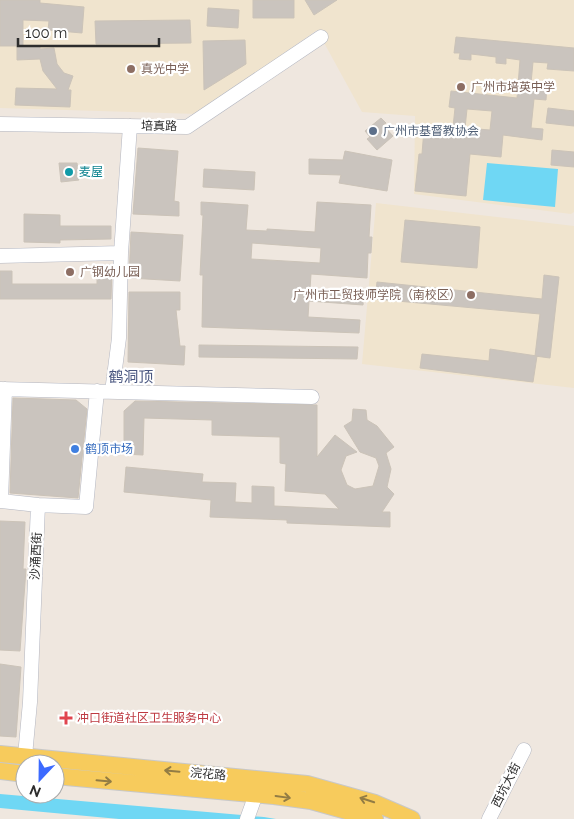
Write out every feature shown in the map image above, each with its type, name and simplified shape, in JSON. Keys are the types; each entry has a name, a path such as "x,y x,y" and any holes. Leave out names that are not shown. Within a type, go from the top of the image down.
{"main road":[{"name":"浣花路","path":"0,754 15,755"},
{"name":"浣花路","path":"65,760 307,784 376,803 412,819"},
{"path":"0,771 15,773"},
{"name":"浣花路","path":"65,778 251,807 311,801 349,810 375,819"}],"street":[{"name":"培真路","path":"0,124 187,127 321,37"},
{"path":"112,392 119,338 121,253 130,126"},
{"path":"0,256 121,253"},
{"path":"97,391 86,507 1,501 2,389 97,391 312,397"},
{"name":"沙涌西街","path":"25,754 30,702 38,505"},
{"name":"西坑大街","path":"489,819 524,750"}],"shaded area":[{"path":"0,0 574,0 574,212 571,214 414,194 415,116 362,112 317,30 198,114 0,108"},
{"name":"广州市工贸技师学院（南校区）","path":"376,203 574,226 574,388 362,364"}],"water":[{"path":"487,163 558,169 555,207 483,200"},
{"path":"0,794 15,795 15,804 65,804 65,800 276,819 119,819 0,808"}],"building":[{"path":"0,0 40,0 40,3 84,7 82,33 48,30 49,21 23,20 23,46 40,46 40,49 54,48 57,64 64,73 73,76 68,90 71,90 70,107 15,105 16,88 57,89 43,71 40,59 17,60 17,46 0,46"},
{"path":"253,0 294,0 294,18 253,18"},
{"path":"305,0 337,0 314,15"},
{"path":"208,8 239,10 238,28 207,26"},
{"path":"190,20 191,43 96,44 95,21"},
{"path":"456,37 574,48 574,71 547,69 548,63 533,62 531,83 547,85 546,100 534,99 531,128 543,129 542,140 503,135 501,157 470,154 466,196 415,191 419,154 422,154 424,129 449,131 450,126 453,127 455,108 449,107 451,91 517,98 520,60 506,58 506,64 496,63 496,57 471,54 471,60 459,59 460,53 454,53","holes":["467,109 492,111 490,130 465,128"]},
{"path":"245,40 246,64 204,90 203,41"},
{"path":"548,108 574,111 574,126 546,123"},
{"path":"381,118 386,123 383,125 393,136 377,150 367,139 370,137 365,131"},
{"path":"138,148 178,151 174,201 179,202 179,216 133,214"},
{"path":"552,150 574,152 574,167 551,165"},
{"path":"345,151 392,160 387,191 339,183 341,175 309,174 309,159 343,160"},
{"name":"麦屋","path":"59,163 77,163 79,180 61,182"},
{"path":"204,169 255,172 254,190 203,187"},
{"path":"201,202 248,205 246,230 267,231 267,229 315,232 317,202 371,205 369,237 372,237 371,253 368,253 367,278 311,274 310,289 364,292 363,305 309,301 308,317 360,320 359,333 202,327 203,275 200,275 203,215 201,215","holes":["252,243 321,248 320,263 251,259"]},
{"path":"24,214 60,215 60,226 111,226 111,239 60,240 60,243 24,242"},
{"path":"405,220 480,227 477,268 401,262"},
{"path":"131,232 183,235 180,281 129,278"},
{"path":"97,269 112,269 111,299 0,299 0,271 12,271 12,284 97,284"},
{"path":"544,275 559,277 550,358 535,356 540,314 375,299 377,282 542,299"},
{"path":"129,292 180,292 180,310 176,310 180,346 185,346 184,365 128,362"},
{"path":"199,345 358,347 357,359 199,357"},
{"path":"490,349 537,356 533,382 420,368 422,354 489,361"},
{"path":"13,398 76,400 87,409 78,498 10,493"},
{"path":"135,401 317,405 317,457 335,435 357,452 346,456 341,470 347,485 355,489 373,486 379,466 376,458 360,452 344,426 352,421 353,409 366,410 367,420 377,426 394,447 386,453 391,469 387,487 394,494 382,512 390,512 390,527 287,523 287,520 210,517 211,500 124,492 126,467 203,474 202,482 236,483 235,502 252,503 252,486 274,487 274,506 339,509 325,494 285,491 286,464 280,463 280,437 212,435 212,420 144,418 143,455 124,454 124,411"},
{"path":"0,521 25,522 23,569 26,569 20,651 0,650"},
{"path":"0,664 21,667 16,737 0,736"}],"place":[{"name":"真光中学","path":"131,69"},
{"name":"广州市培英中学","path":"461,87"},
{"name":"广州市基督教协会","path":"373,131"},
{"name":"麦屋","path":"69,172"},
{"name":"广钢幼儿园","path":"70,272"},
{"name":"广州市工贸技师学院（南校区）","path":"471,295"},
{"name":"鹤顶市场","path":"75,449"},
{"name":"冲口街道社区卫生服务中心","path":"66,718"}],"district":[{"name":"鹤洞顶","path":"131,377"}]}
